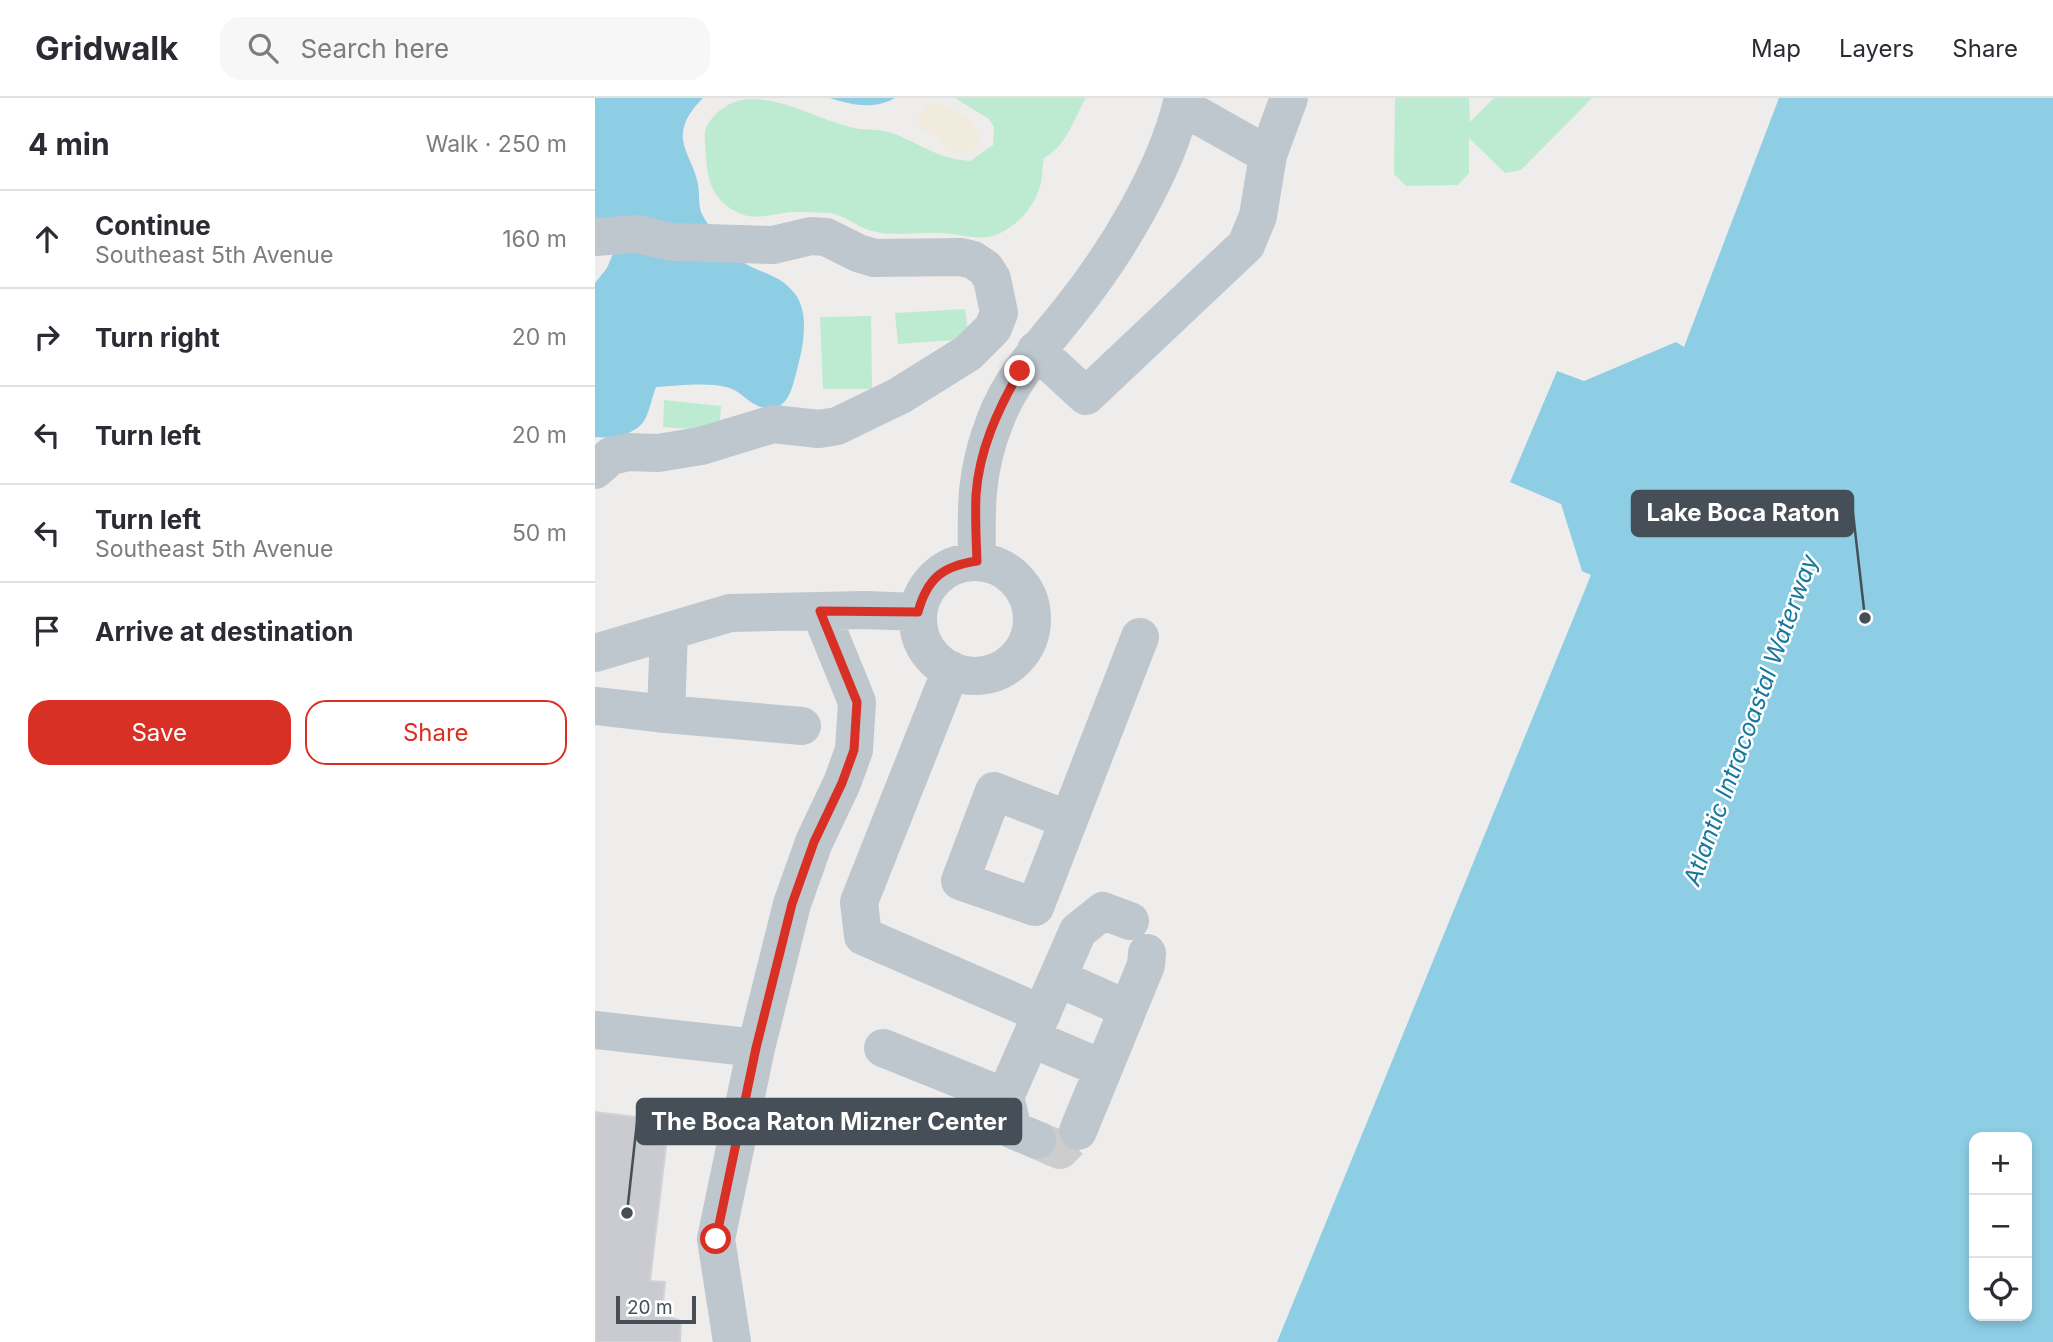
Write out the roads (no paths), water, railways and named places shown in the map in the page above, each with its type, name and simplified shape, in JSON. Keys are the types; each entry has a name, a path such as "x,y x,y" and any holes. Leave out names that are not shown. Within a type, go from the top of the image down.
{"street":[{"path":"1036,350 1086,396 1246,245 1258,216 1268,155 1289,98"},
{"path":"977,561 976,495 987,443 1007,394 1036,350 1107,260 1127,227 1167,147 1182,102 1268,155"},
{"path":"595,237 637,234 672,242 773,245 811,236 827,237 874,258 933,257 972,260 985,268 992,279 999,313 993,328 968,353 899,396 837,426 819,429 773,425 701,446 658,453 629,452 611,456 595,470"},
{"path":"977,561 995,565 1011,574 1023,588 1031,604 1032,623 1028,640 1019,656 1004,668 987,674 969,675 951,670 936,661 925,647 919,630 918,612 922,596 931,581 944,570 960,563 977,561"},
{"path":"732,1342 716,1239 756,1048 792,904 814,842 842,783 854,750 857,702 820,611"},
{"path":"595,653 730,613 918,612"},
{"path":"666,714 669,631"},
{"path":"1035,907 1140,637"},
{"path":"951,670 859,902 863,936 1036,1026 1103,1069"},
{"path":"595,706 802,726"},
{"path":"1069,820 994,791 960,881 1035,907 1078,931"},
{"path":"1037,1140 1013,1130 1005,1097 1078,931 1103,911 1138,937 1146,965 1078,1131"},
{"path":"1058,978 1127,1009"},
{"path":"595,1030 756,1048"},
{"path":"883,1048 1005,1097"}],"water":[{"path":"595,98 703,98 688,117 683,134 684,145 696,175 701,212 713,231 736,257 789,287 803,313 799,360 791,390 781,405 772,408 758,406 732,389 718,386 656,387 647,415 636,429 616,436 595,437 595,283 607,268 615,249 595,219"},
{"path":"830,98 895,98 879,104 863,105"},
{"name":"Atlantic Intracoastal Waterway","path":"1779,98 2053,98 2053,1342 1277,1342 1591,575 1582,571 1561,504 1510,482 1557,371 1584,381 1676,342 1684,347"}],"tunnel":[{"path":"1037,1140 1060,1150 1078,1131"}],"place":[{"name":"Lake Boca Raton","path":"1865,618"},
{"name":"The Boca Raton Mizner Center","path":"627,1213"}]}
